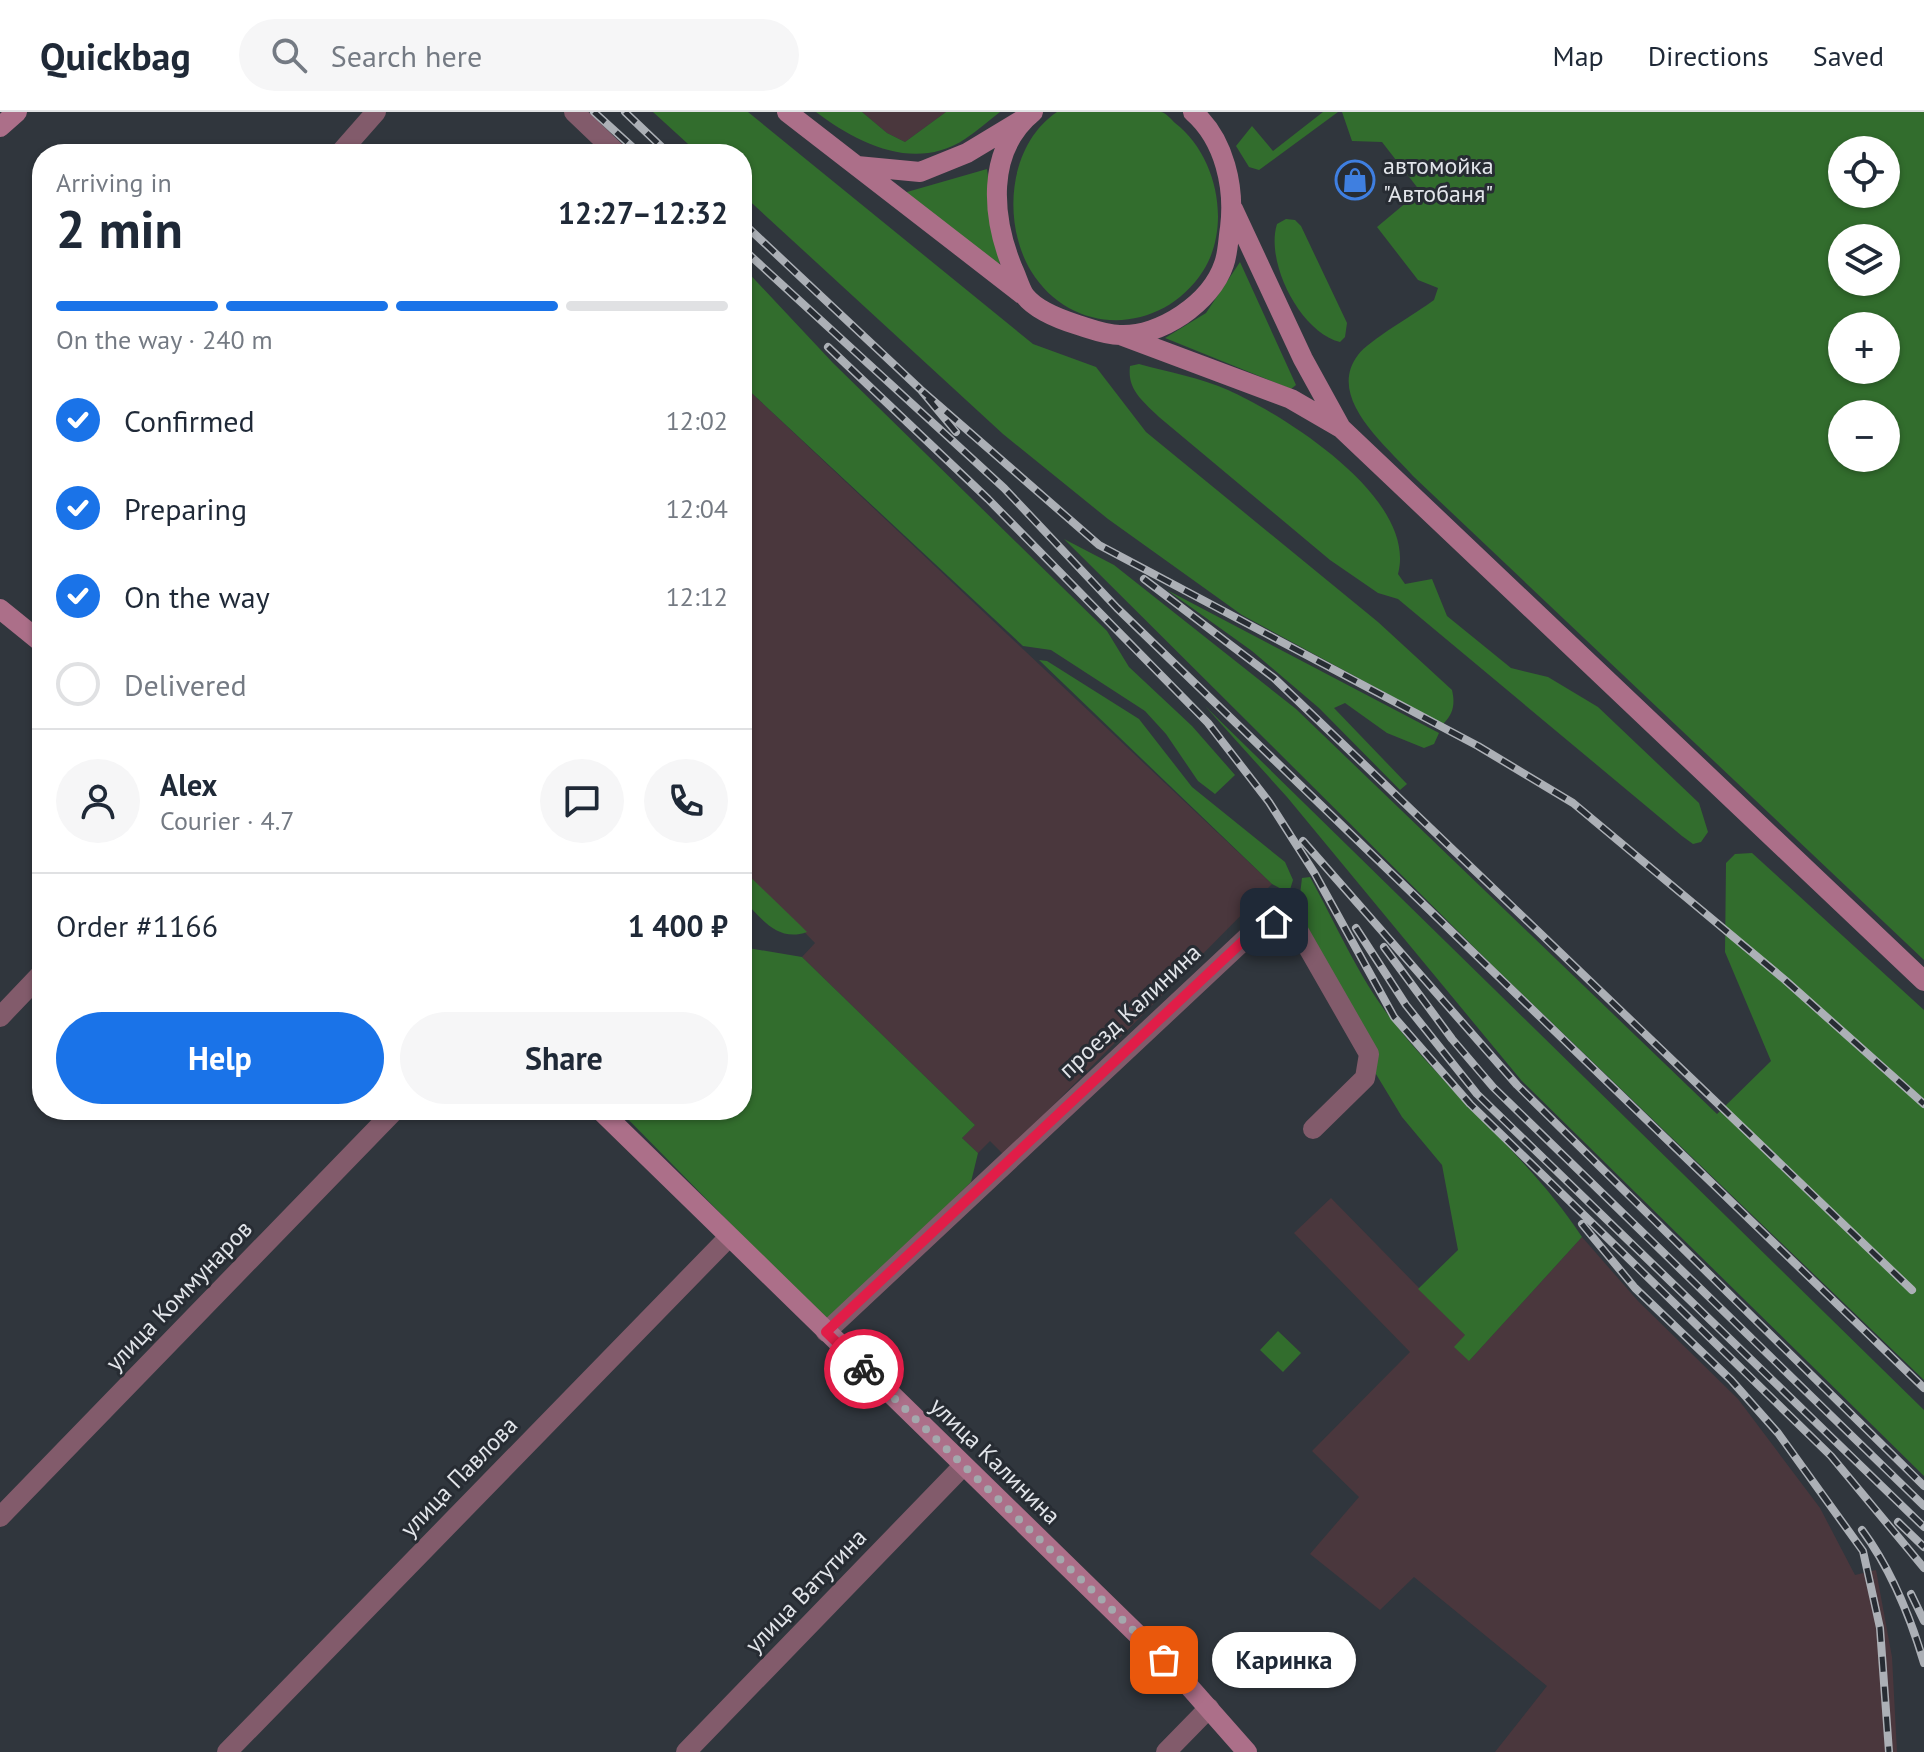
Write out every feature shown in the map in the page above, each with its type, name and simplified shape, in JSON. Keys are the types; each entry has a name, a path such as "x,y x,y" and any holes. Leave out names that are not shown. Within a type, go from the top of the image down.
{"main road":[{"path":"0,127 16,112"},
{"path":"787,112 1025,297 1067,321 1120,335 1291,399 1341,428 1924,981"},
{"path":"857,166 920,172 967,153 1029,115"},
{"path":"1025,297 1004,248 996,215 996,178 1007,148 1029,115"},
{"path":"1120,335 1152,331 1179,316 1211,289 1224,264 1232,188 1224,160 1199,115"},
{"path":"1232,208 1303,359 1341,428"},
{"path":"0,609 32,635"},
{"name":"улица Калинина","path":"610,1120 1179,1675 1247,1752"}],"street":[{"path":"348,144 376,112"},
{"path":"574,112 608,144"},
{"name":"проезд Калинина","path":"826,1332 1257,928 1290,916 1369,1054 1365,1078 1313,1129"},
{"path":"4,1004 32,981"},
{"name":"улица Коммунаров","path":"0,1517 385,1120"},
{"name":"улица Павлова","path":"227,1752 728,1238"},
{"name":"улица Ватутина","path":"686,1752 963,1466"},
{"path":"1166,1752 1209,1708"}],"shaded area":[{"path":"862,112 946,112 905,142 887,133"},
{"path":"752,393 1272,884 1004,1155 990,1141 978,1153 962,1138 975,1125 802,957 815,943 752,879"},
{"path":"1331,1198 1465,1335 1469,1361 1582,1237 1638,1301 1738,1399 1820,1508 1855,1575 1876,1570 1892,1657 1897,1752 1495,1752 1547,1686 1414,1577 1380,1610 1310,1554 1359,1497 1312,1451 1410,1352 1294,1233"}],"green space":[{"path":"653,112 748,112 1033,344 1096,367 1146,432 1378,622 1452,690 1453,708 1447,720 1443,724 1242,615 1108,519 1003,434 752,203 752,144 688,144"},
{"path":"816,112 862,112 887,133 905,142 946,112 1000,112 965,139 946,149 907,153 868,143"},
{"path":"1057,112 1161,112 1189,137 1201,153 1216,192 1217,233 1203,271 1186,292 1165,307 1141,317 1117,320 1093,317 1069,308 1048,293 1031,271 1016,230 1013,207 1015,185 1028,143"},
{"path":"1323,112 1338,112 1259,170 1249,167 1236,146 1252,126 1273,151"},
{"path":"1342,112 1924,112 1924,960 1413,476 1364,421 1354,405 1349,388 1350,371 1358,355 1382,334 1434,300 1438,288 1418,280 1377,227 1420,191 1382,142 1352,141"},
{"path":"987,169 1001,274 900,194"},
{"path":"1286,219 1295,220 1301,226 1347,323 1345,337 1340,342 1325,336 1312,325 1289,294 1276,257 1275,240 1277,224"},
{"path":"1240,262 1296,385 1291,389 1165,338 1206,313"},
{"path":"752,277 833,363 1107,631 1129,667 1192,726 1235,775 1215,794 1198,781 1166,734 1145,711 1051,650 1023,646 752,393"},
{"path":"1139,364 1196,379 1253,402 1313,440 1342,464 1368,490 1388,517 1399,546 1398,574 1405,584 1432,579 1447,616 1511,668 1548,677 1598,707 1699,803 1708,832 1701,842 1693,844 1682,836 1398,599 1378,593 1330,560 1159,417 1137,394 1131,382 1130,366"},
{"path":"1064,539 1114,565 1296,709 1717,1114 1771,1061 1725,952 1726,863 1735,854 1752,853 1924,1010 1924,1380 1495,968"},
{"path":"1167,590 1439,733 1434,744 1424,748 1387,733 1345,703 1334,708 1407,784 1400,790 1319,708 1252,651"},
{"path":"1039,660 1047,661 1139,719 1192,787 1285,862 1293,880 1289,893 1272,884"},
{"path":"1205,706 1924,1410 1924,1476 1521,1080 1287,797"},
{"path":"1310,877 1358,969 1392,1020 1538,1180 1582,1237 1469,1361 1454,1347 1465,1335 1418,1289 1458,1250 1442,1165 1402,1117 1362,1051 1297,919 1302,878"},
{"path":"752,879 807,932 787,934 763,920 752,908"},
{"path":"752,949 802,957 975,1125 962,1138 978,1153 971,1182 828,1323 629,1120 752,1120"},
{"path":"1278,1331 1301,1353 1283,1372 1260,1350"}],"railway":[{"path":"594,112 629,144"},
{"path":"625,112 659,144"},
{"path":"752,231 920,389"},
{"path":"752,257 1004,488 1117,608 1924,1388"},
{"path":"828,347 988,499 1208,723 1269,802 1315,874 1394,1017 1470,1104 1831,1456 1924,1568"},
{"path":"956,432 920,389 1099,545 1478,746 1573,803 1785,980 1924,1104"},
{"path":"1144,579 1274,678 1912,1290"},
{"path":"1303,841 1517,1085 1924,1486"},
{"path":"1356,928 1406,1005 1477,1094 1924,1527"},
{"path":"1384,947 1452,1039 1493,1087 1924,1506"},
{"path":"1582,1224 1635,1288 1731,1380 1778,1433 1863,1551 1880,1628 1889,1752"},
{"path":"1898,1522 1924,1547"},
{"path":"1862,1530 1899,1594 1924,1663"},
{"path":"1911,1594 1924,1621"}],"way so far":[{"path":"864,1369 1164,1660"}],"place":[{"name":"автомойка \"Автобаня\"","path":"1355,180"},
{"name":"Каринка","path":"1164,1660"}],"route":[{"path":"864,1369 826,1332 1257,928 1274,922"}]}
